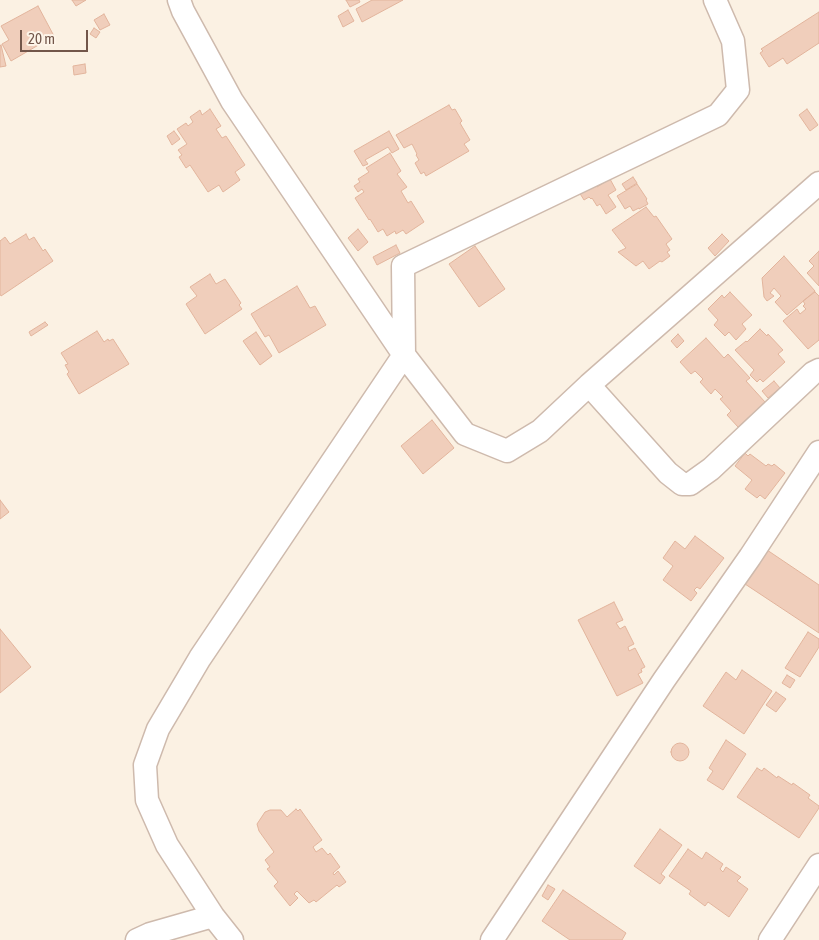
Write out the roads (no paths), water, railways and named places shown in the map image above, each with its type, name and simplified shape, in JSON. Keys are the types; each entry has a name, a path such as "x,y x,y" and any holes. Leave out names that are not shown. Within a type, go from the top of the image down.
{"street":[{"path":"179,0 232,101 404,355 465,434 507,451 540,431 589,385 819,183"},
{"path":"232,940 213,916 167,845 146,800 145,765 158,729 200,658 404,355 403,266 718,115 738,90 733,41 715,0"},
{"path":"589,385 668,473 682,484 690,484 711,469 813,373 819,370"},
{"path":"492,940 659,688 750,557 819,452"},
{"path":"770,940 819,865"},
{"path":"137,940 150,934 213,916"}]}
